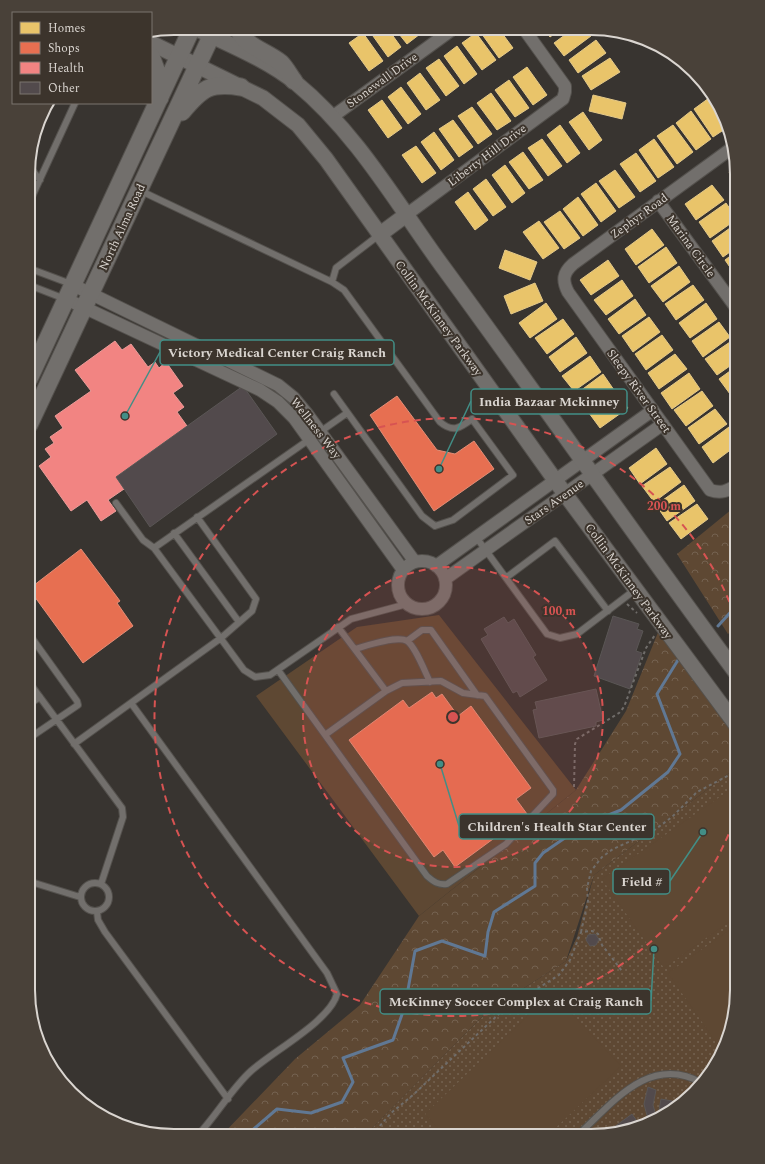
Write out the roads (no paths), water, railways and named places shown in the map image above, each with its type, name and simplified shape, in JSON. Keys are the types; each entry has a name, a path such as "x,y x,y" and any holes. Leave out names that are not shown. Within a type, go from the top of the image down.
{"main road":[{"name":"North Alma Road","path":"35,366 190,35"},
{"name":"North Alma Road","path":"35,413 212,35"},
{"path":"240,35 281,64 294,81"},
{"path":"152,59 158,75 160,98"},
{"path":"169,127 205,88 223,84 241,86"}],"street":[{"path":"218,35 294,81 332,117 366,158 512,360 592,475 730,664"},
{"name":"Stonewall Drive","path":"332,117 445,35"},
{"name":"Liberty Hill Drive","path":"406,215 563,99 565,86 528,35"},
{"name":"Collin McKinney Parkway","path":"152,43 198,64 263,98 298,125 326,160 565,494 730,717"},
{"name":"Zephyr Road","path":"568,292 564,284 563,276 566,270 728,151"},
{"name":"Marina Circle","path":"658,201 730,299"},
{"path":"379,235 406,215"},
{"name":"Wellness Way","path":"69,292 166,346 260,390 278,402 294,418 403,570"},
{"name":"Wellness Way","path":"69,292 87,301 172,333 218,354 278,385 294,398 415,562"},
{"name":"Sleepy River Street","path":"568,292 710,490 726,492 730,489"},
{"name":"Stars Avenue","path":"436,566 653,410"},
{"name":"Stars Avenue","path":"445,579 663,424"},
{"path":"415,562 429,562 436,566 445,579 445,591 437,603 424,609 415,608 407,604 402,598 398,586 403,570 415,562"}],"lane":[{"path":"35,190 75,104"},
{"path":"35,174 40,180"},
{"path":"140,191 332,282 344,290 440,422 448,428 453,428 461,427 472,419 513,475 453,520 435,526 422,516 334,394"},
{"path":"332,282 336,268 379,235"},
{"path":"35,271 69,292"},
{"path":"35,286 69,292"},
{"path":"166,346 172,333"},
{"path":"212,367 218,354"},
{"path":"154,548 319,431 347,413"},
{"path":"116,503 143,540 154,548 244,670 255,676 270,675 351,619 407,604"},
{"path":"74,744 221,638 252,611 256,599 197,517"},
{"path":"174,533 239,622"},
{"path":"476,537 547,634 560,638 577,634 636,589"},
{"path":"507,578 555,541 608,611"},
{"path":"338,627 386,691"},
{"path":"407,641 422,630 431,630 477,695"},
{"path":"355,649 396,639 407,641 413,649 430,682"},
{"path":"35,644 77,701 78,705 35,734"},
{"path":"278,670 325,735 427,876 441,885 447,884 506,844 553,794 553,790 485,696 463,693 441,682 402,683 386,691 325,735"},
{"path":"35,690 117,799 122,808 123,817 101,884"},
{"path":"35,700 40,697"},
{"path":"131,703 327,973 337,994 335,1003 311,1026 250,1072 203,1129"},
{"path":"35,883 80,897 86,908 97,912 105,908 109,900 108,891 101,884 97,883 87,885 80,897"},
{"path":"97,912 98,920 105,932 228,1099"},
{"path":"585,1129 628,1089 642,1080 656,1075 675,1073 697,1081"}],"waterway":[{"path":"718,626 730,613"},
{"path":"254,1129 277,1109 311,1113 342,1102 353,1082 343,1058 393,1040 405,1006 415,951 442,941 485,956 488,932 494,912 535,886 535,863 543,853 572,833 596,820 621,810 668,772 680,754 657,694 678,660"}],"place":[{"name":"Victory Medical Center Craig Ranch","path":"125,416"},
{"name":"India Bazaar Mckinney","path":"439,469"},
{"name":"Children's Health Star Center","path":"440,764"},
{"name":"Field #","path":"703,832"},
{"name":"McKinney Soccer Complex at Craig Ranch","path":"654,949"}]}
